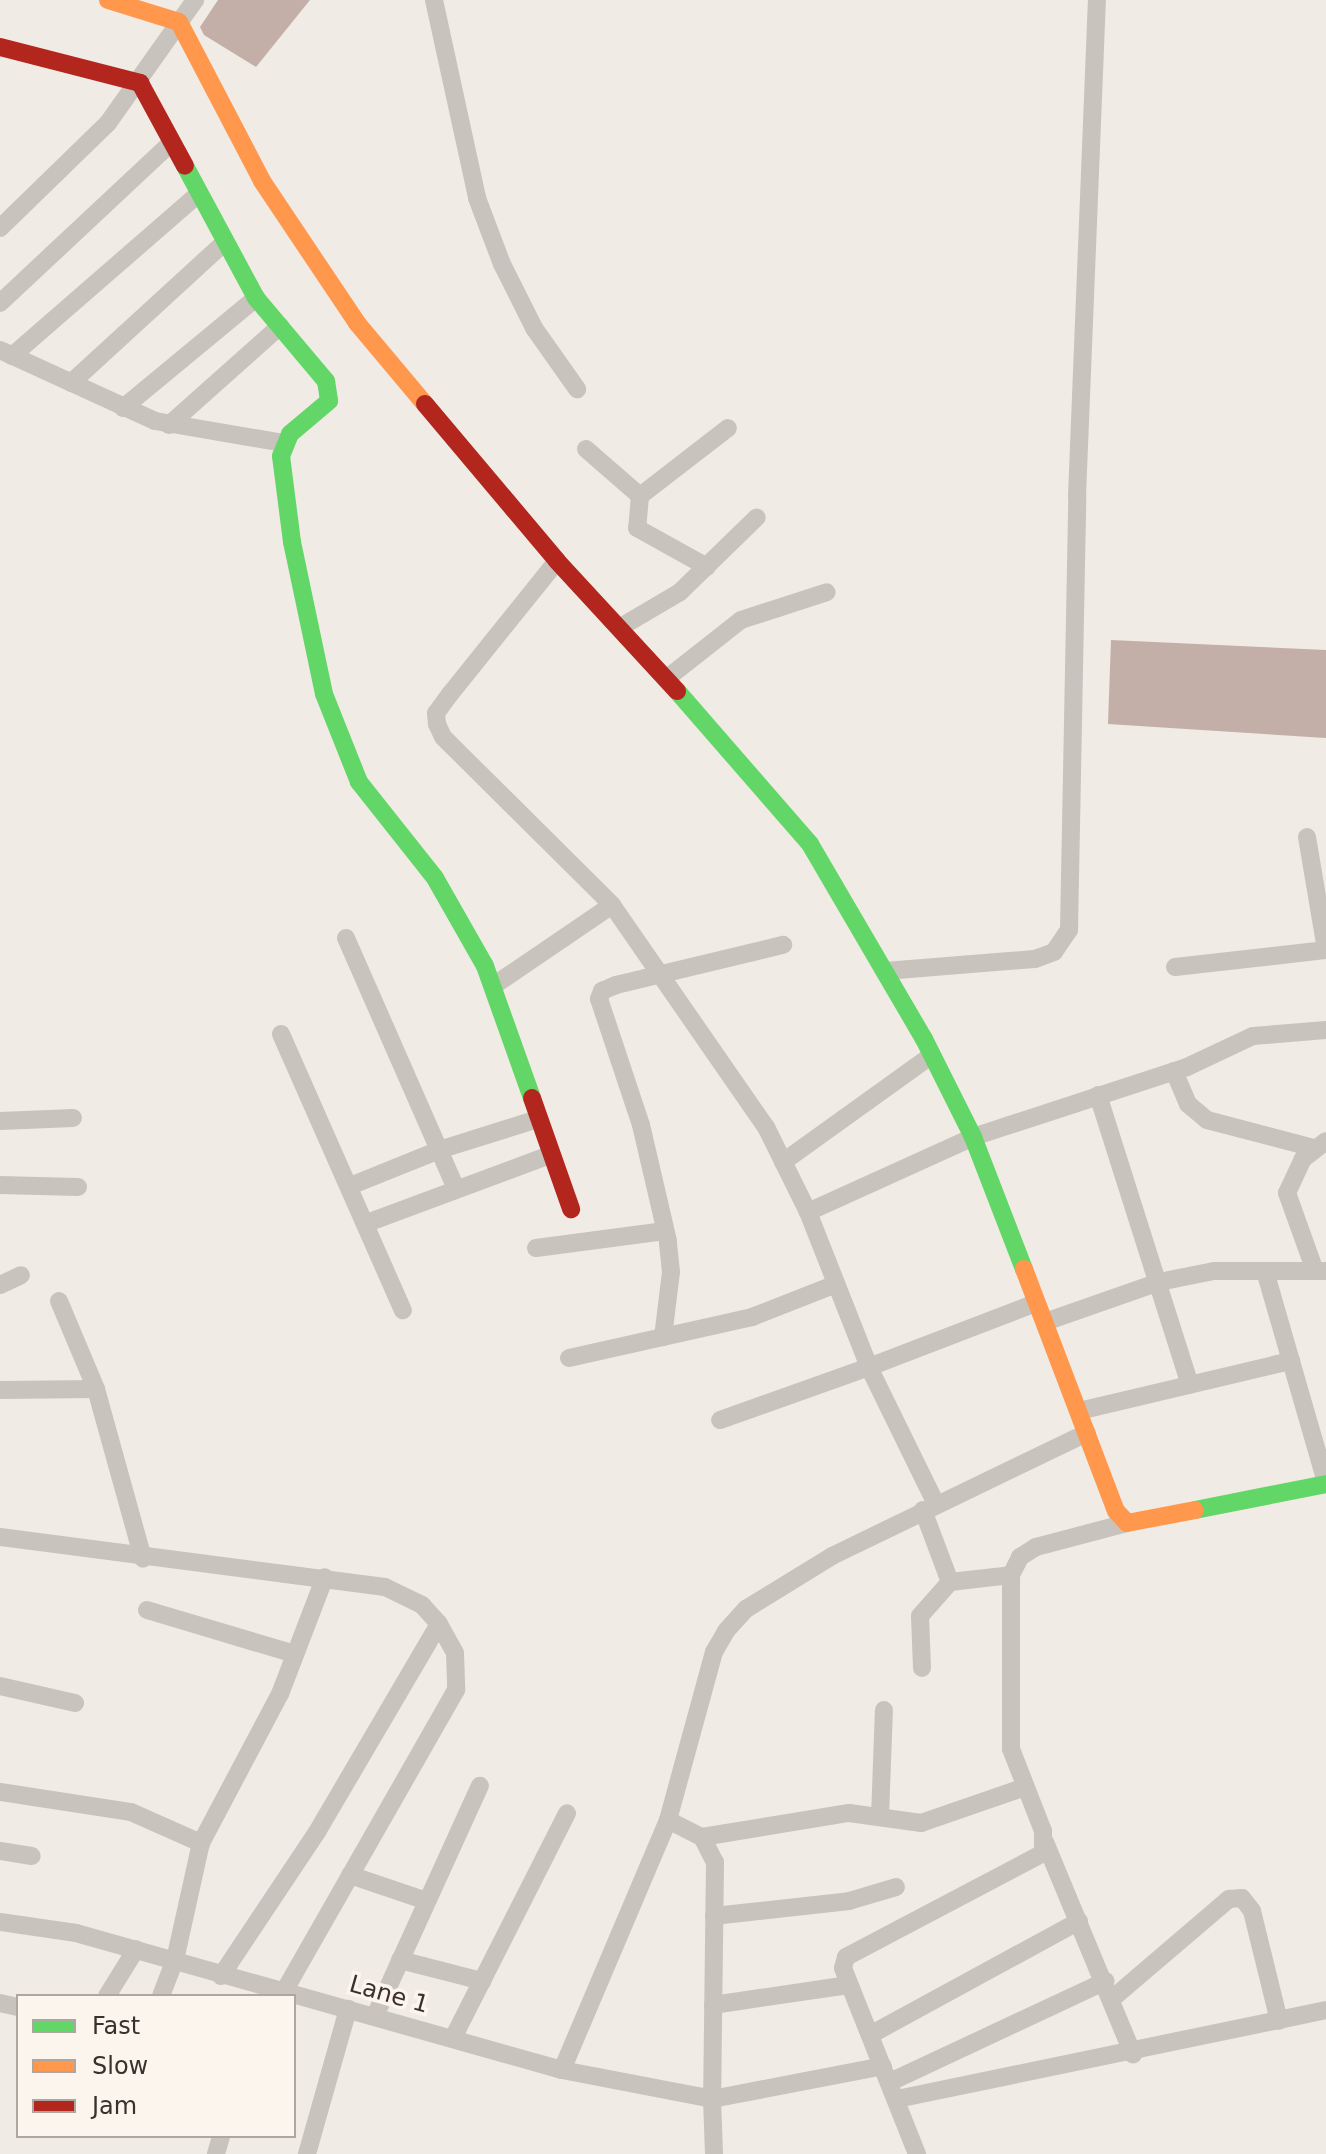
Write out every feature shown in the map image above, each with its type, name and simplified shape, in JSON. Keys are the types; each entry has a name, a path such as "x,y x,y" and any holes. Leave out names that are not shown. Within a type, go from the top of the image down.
{"street":[{"path":"108,0 179,22 262,181 357,323 557,561 784,809 885,971 973,1137 1116,1511 1127,1523"},
{"path":"0,228 108,123 140,83 195,0"},
{"path":"434,0 477,198 534,328 577,389"},
{"path":"885,971 1035,959 1054,952 1069,930 1077,496 1097,0"},
{"path":"0,47 140,83 197,195 256,298 330,392 321,411 284,443 169,425 123,408 6,353 197,195"},
{"path":"0,303 170,144"},
{"path":"71,383 225,242"},
{"path":"123,408 256,298"},
{"path":"169,425 280,326"},
{"path":"707,567 637,528 640,496 728,428"},
{"path":"284,443 292,542 324,694 342,742 378,812 435,878 493,986 571,1209"},
{"path":"586,449 640,496"},
{"path":"619,628 680,592 757,517"},
{"path":"557,561 436,713 437,724 443,737 612,905 766,1127 808,1212 929,1507 950,1582"},
{"path":"666,679 741,620 827,592"},
{"path":"1175,967 1326,949 1307,837"},
{"path":"493,986 612,905"},
{"path":"346,938 456,1189"},
{"path":"663,1337 671,1272 665,1231 641,1125 599,999 602,991 616,985 783,945"},
{"path":"808,1212 973,1137 1174,1071 1270,1031 1326,1030"},
{"path":"281,1034 403,1310"},
{"path":"783,1162 932,1055"},
{"path":"1045,1322 1159,1282 1214,1271 1320,1271 1287,1193 1320,1145 1207,1120 1188,1104 1174,1071"},
{"path":"1098,1095 1190,1385"},
{"path":"0,1121 73,1118"},
{"path":"350,1186 439,1150 538,1119"},
{"path":"367,1223 550,1155"},
{"path":"0,1185 78,1187"},
{"path":"536,1248 665,1231"},
{"path":"1133,2054 1025,1787 1009,1724 1011,1575 1020,1557 1036,1547 1127,1523 1326,1484 1265,1271"},
{"path":"0,1285 21,1275"},
{"path":"569,1358 752,1317 836,1284"},
{"path":"59,1301 96,1389 143,1559"},
{"path":"720,1420 1036,1303"},
{"path":"1079,1411 1291,1361"},
{"path":"0,1390 96,1389"},
{"path":"562,2070 668,1820 714,1652 726,1631 779,1586 929,1507 1087,1433"},
{"path":"0,1537 143,1559 325,1577 405,1594 439,1624 455,1653 456,1690 350,1875 270,1991"},
{"path":"922,1668 920,1616 950,1582 1011,1575"},
{"path":"162,1994 175,1960 201,1843 295,1654 325,1577"},
{"path":"147,1610 295,1654"},
{"path":"221,1976 317,1832 439,1624"},
{"path":"0,1686 75,1703"},
{"path":"880,1817 884,1710"},
{"path":"375,2016 480,1786"},
{"path":"668,1820 702,1837 849,1813 921,1823 1025,1787"},
{"path":"0,1792 131,1812 201,1843"},
{"path":"453,2038 567,1813"},
{"path":"702,1837 715,1862 714,2154"},
{"path":"917,2154 849,1985 843,1968 846,1957 1034,1862 1045,1842"},
{"path":"0,1851 32,1856"},
{"path":"350,1875 427,1901"},
{"path":"714,1916 849,1901 896,1887"},
{"path":"890,2083 1109,1990 1229,1899 1242,1898 1252,1911 1279,2021"},
{"path":"870,2035 1079,1921"},
{"name":"Lane 1","path":"0,1922 76,1933 175,1960 270,1991"},
{"path":"108,1994 136,1949"},
{"path":"400,1960 482,1981"},
{"path":"713,2005 849,1985"},
{"name":"Lane 1","path":"296,1997 375,2016 562,2070 712,2099"},
{"path":"307,2154 348,2009"},
{"path":"712,2099 890,2083 1133,2054 1326,2010"}],"building":[{"path":"218,0 310,0 256,67 204,35 200,27"},
{"path":"1111,640 1326,650 1326,738 1108,724"}],"traffic: fast":[{"path":"185,166 256,298 326,381 329,401 290,434 281,456 292,542 324,694 359,782 435,878 485,966 532,1098"},
{"path":"677,691 810,844 924,1039 973,1137 1024,1269"},
{"path":"1195,1510 1326,1484"}],"traffic: slow":[{"path":"108,0 179,22 262,181 357,323 425,404"},
{"path":"1024,1269 1116,1511 1127,1523 1195,1510"}],"traffic: jam":[{"path":"0,47 140,83 185,166"},
{"path":"425,404 557,561 677,691"},
{"path":"532,1098 571,1209"}]}
